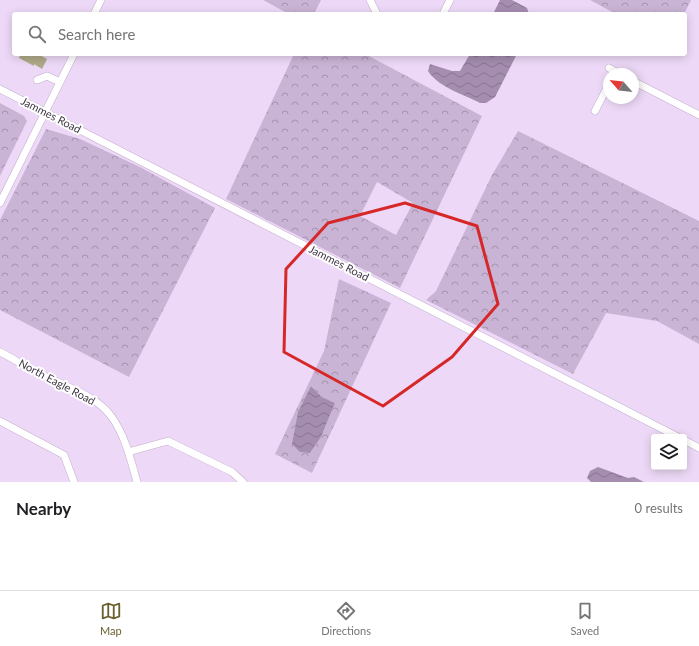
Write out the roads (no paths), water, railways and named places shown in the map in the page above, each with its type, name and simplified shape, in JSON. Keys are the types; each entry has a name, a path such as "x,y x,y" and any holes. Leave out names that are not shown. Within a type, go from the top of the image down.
{"street":[{"path":"95,12 101,0"},
{"path":"370,0 376,12"},
{"path":"444,12 450,0"},
{"path":"0,203 73,56"},
{"path":"37,80 47,76 60,82"},
{"path":"639,84 699,115"},
{"name":"Jammes Road","path":"0,89 672,434"},
{"path":"595,111 603,96"},
{"name":"North Eagle Road","path":"0,352 95,401 111,416 128,452 137,482"},
{"path":"0,421 64,455 74,482"},
{"path":"128,452 168,441 232,472 243,482"},
{"path":"687,442 699,448"}],"water":[{"path":"500,0 512,0 527,8 528,12 494,12"},
{"path":"469,56 516,56 495,97 486,103 480,103 451,90 432,77 428,71 430,64 452,71 460,71"},
{"path":"311,386 322,397 335,403 321,437 310,453 300,452 292,444 298,412"},
{"path":"598,467 628,478 634,477 644,482 591,482 587,478 590,471"}]}
